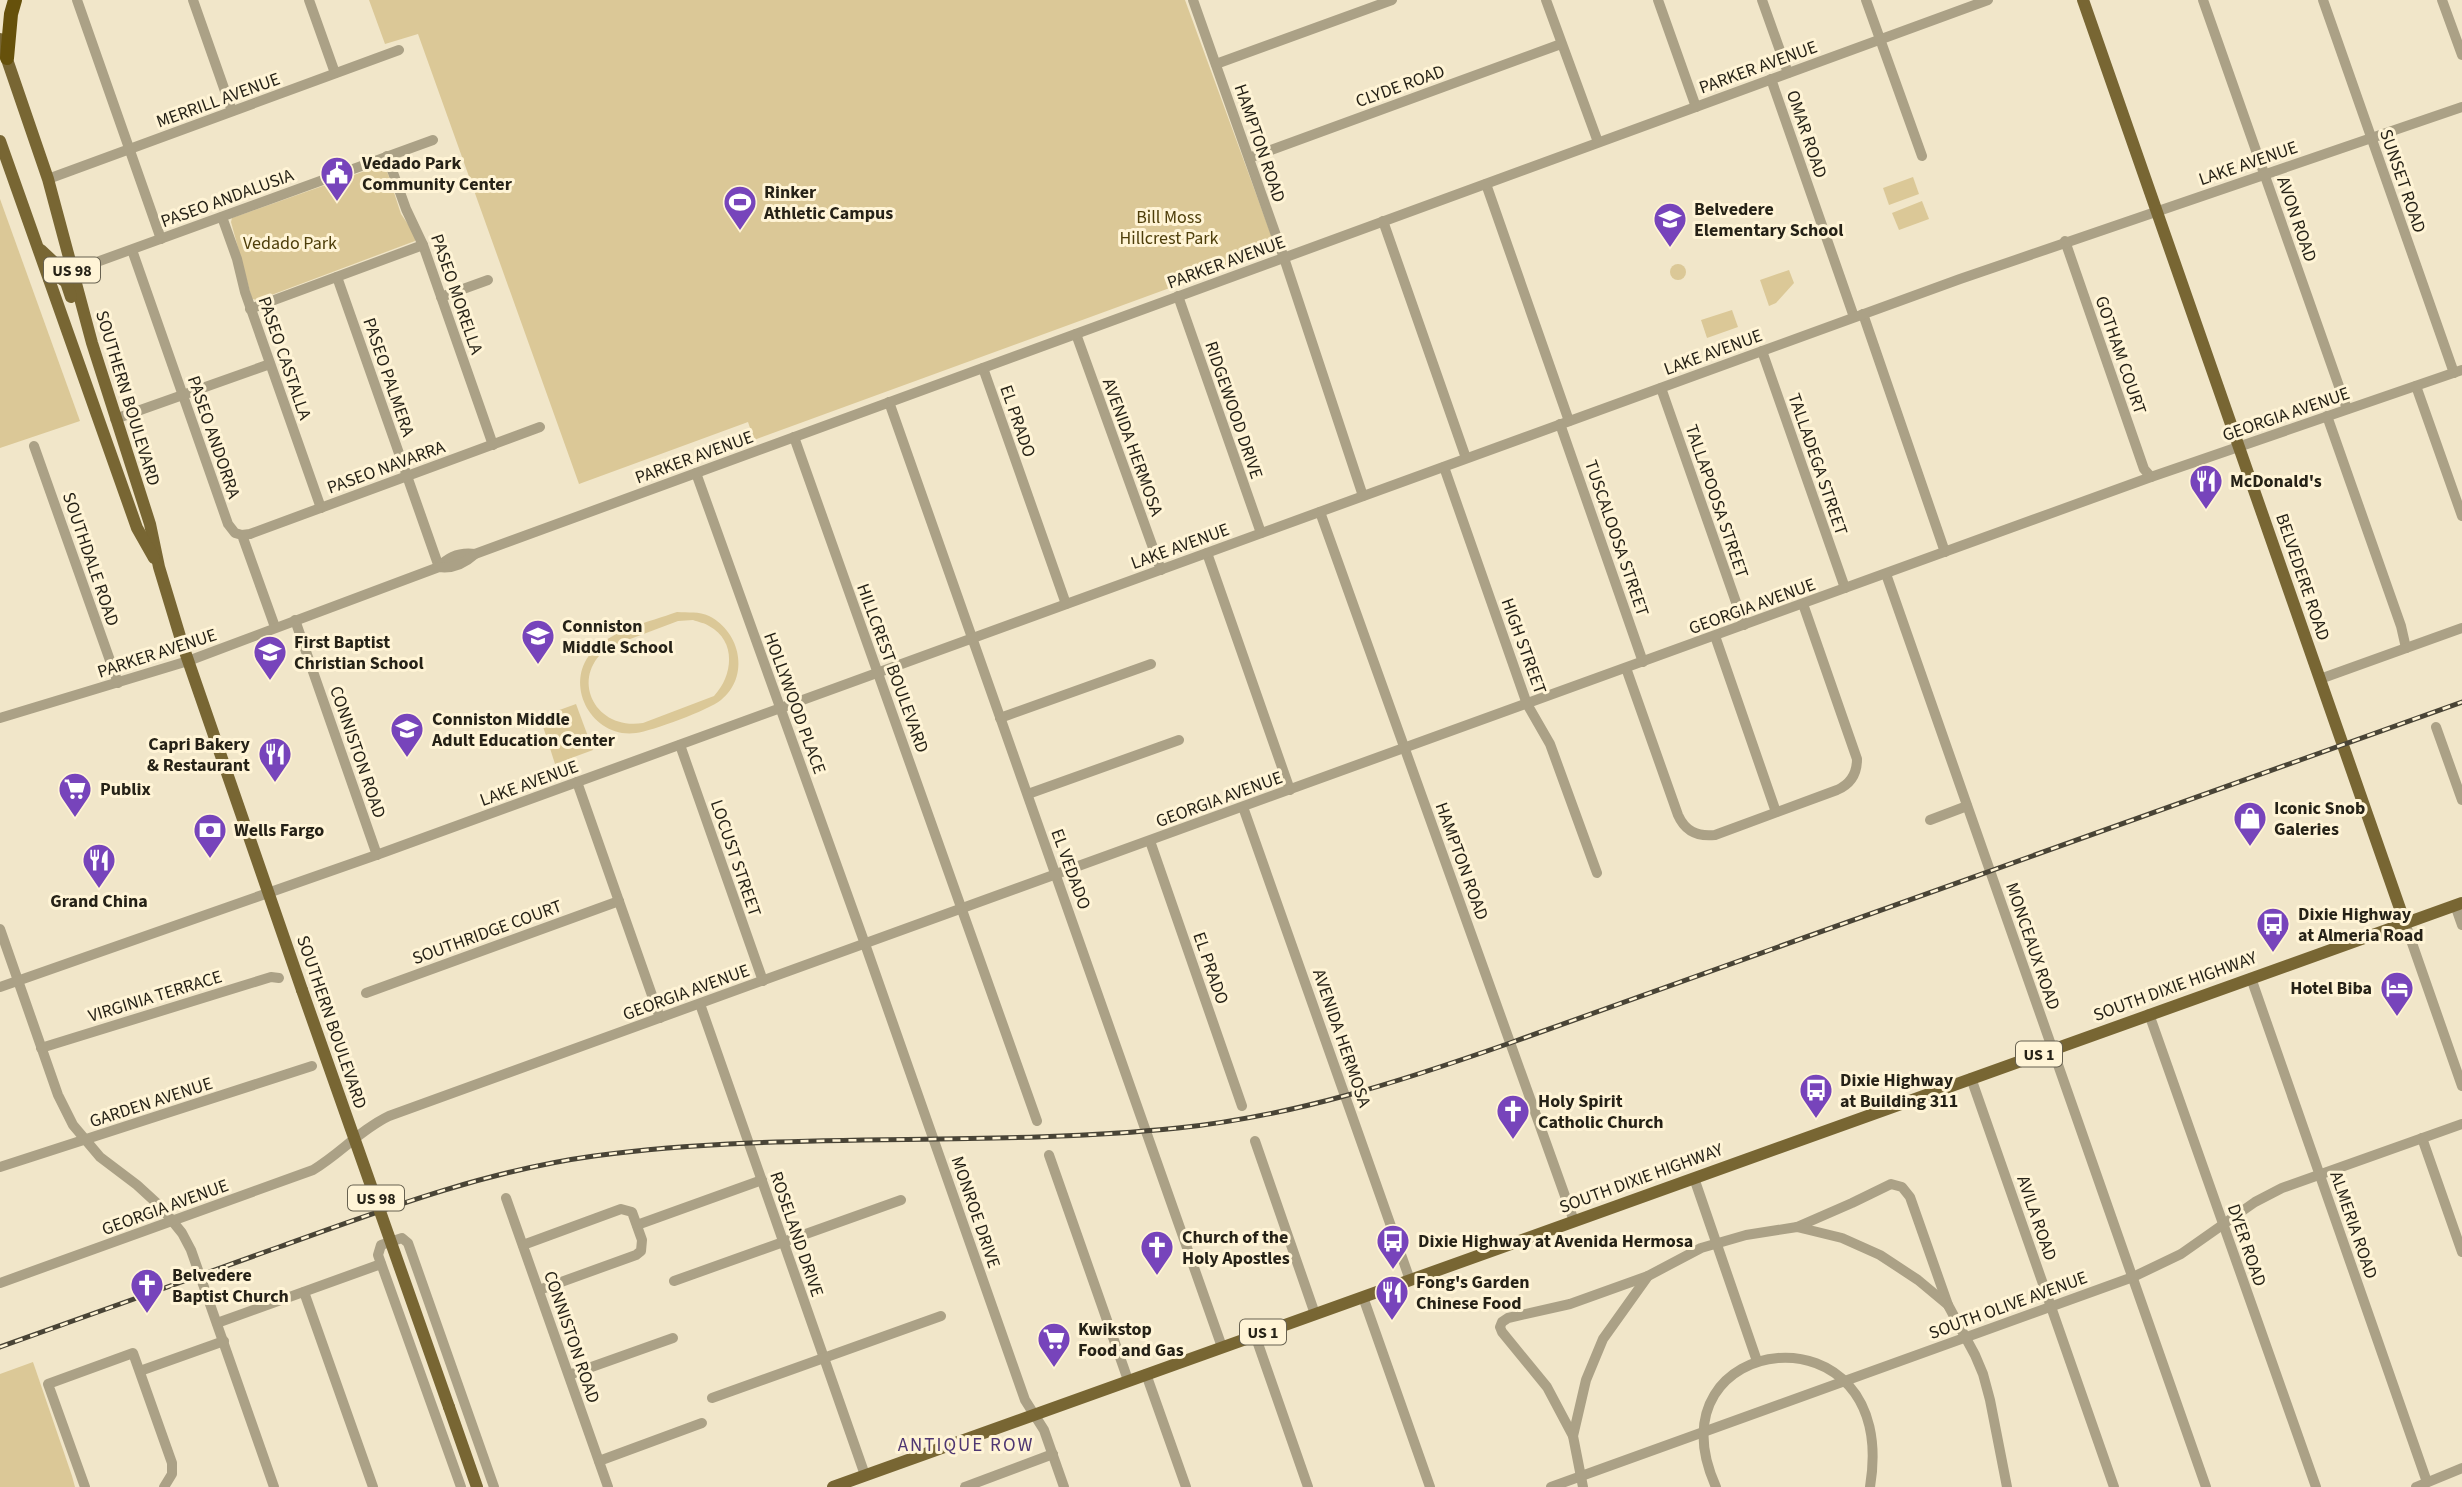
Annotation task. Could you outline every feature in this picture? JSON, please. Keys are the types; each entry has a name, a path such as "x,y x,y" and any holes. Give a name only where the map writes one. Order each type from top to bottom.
{"highway":[{"path":"7,58 15,0"}],"main road":[{"name":"BELVEDERE ROAD","path":"2083,0 2405,923"},
{"name":"SOUTHERN BOULEVARD","path":"0,39 48,179 84,315 150,524 159,567 188,661 477,1487"},
{"name":"SOUTHERN BOULEVARD","path":"0,141 137,528 159,567"},
{"path":"35,242 48,259 60,268 72,271"},
{"path":"49,279 59,277 66,282 74,306 84,315"},
{"path":"85,381 115,419"},
{"name":"SOUTH DIXIE HIGHWAY","path":"838,1486 2459,904"}],"street":[{"path":"77,0 161,239"},
{"path":"193,0 232,111"},
{"path":"309,0 335,73"},
{"name":"HAMPTON ROAD","path":"1193,0 1284,258 1363,496"},
{"path":"1216,64 1392,0"},
{"path":"1546,0 1598,142"},
{"path":"1658,0 1696,107"},
{"name":"OMAR ROAD","path":"1762,0 1788,73"},
{"path":"1866,0 1922,156"},
{"name":"PARKER AVENUE","path":"1,715 188,661 439,567 449,569 467,562 475,554 1696,107 1971,3 1988,0"},
{"name":"AVON ROAD","path":"2203,0 2347,409"},
{"name":"SUNSET ROAD","path":"2323,0 2458,372"},
{"path":"2442,0 2462,55"},
{"name":"CLYDE ROAD","path":"1249,158 1561,44"},
{"name":"MERRILL AVENUE","path":"48,179 399,50"},
{"name":"OMAR ROAD","path":"1771,79 1932,518 1939,524 1945,541 1945,552"},
{"name":"LAKE AVENUE","path":"0,987 377,855 2065,241 2462,107"},
{"name":"PASEO ANDALUSIA","path":"72,271 433,140"},
{"name":"PASEO MORELLA","path":"387,156 406,209 423,245 493,445"},
{"name":"TUSCALOOSA STREET","path":"1486,184 1643,662"},
{"name":"PASEO CASTALLA","path":"222,216 250,309 321,508"},
{"path":"1383,221 1466,458"},
{"name":"GOTHAM COURT","path":"2065,241 2144,469 2151,477"},
{"path":"250,309 423,245"},
{"name":"PASEO ANDORRA","path":"132,250 229,524 236,533 242,535 275,627"},
{"name":"PASEO PALMERA","path":"337,277 439,567"},
{"path":"441,297 488,280"},
{"name":"RIDGEWOOD DRIVE","path":"1178,296 1261,533"},
{"name":"AVENIDA HERMOSA","path":"1076,334 1161,570"},
{"name":"TALLADEGA STREET","path":"1762,351 1845,589"},
{"path":"115,419 270,364"},
{"name":"EL PRADO","path":"983,368 1066,604"},
{"name":"GEORGIA AVENUE","path":"0,1283 313,1170 333,1158 372,1124 390,1116 2151,477 2458,372"},
{"path":"2416,386 2462,516"},
{"name":"TALLAPOOSA STREET","path":"1661,388 1744,625"},
{"name":"EL VEDADO","path":"889,402 1222,1347"},
{"path":"2327,416 2409,647"},
{"name":"PASEO NAVARRA","path":"242,535 540,427"},
{"name":"HILLCREST BOULEVARD","path":"794,437 1037,1121"},
{"name":"SOUTHDALE ROAD","path":"34,446 118,683"},
{"name":"HIGH STREET","path":"1444,467 1527,704 1550,744 1597,873"},
{"name":"HOLLYWOOD PLACE","path":"696,473 865,944"},
{"name":"HAMPTON ROAD","path":"1320,512 1574,1221"},
{"path":"1207,553 1290,790"},
{"name":"MONCEAUX ROAD","path":"1886,574 2206,1487"},
{"path":"1626,668 1678,816 1687,829 1698,835 1714,835 1842,788 1854,775 1856,753 1803,604"},
{"name":"CONNISTON ROAD","path":"295,620 377,855"},
{"path":"2319,679 2462,628"},
{"path":"1714,636 1776,812"},
{"path":"1000,718 1152,664"},
{"path":"2436,727 2462,800"},
{"path":"1028,794 1179,740"},
{"name":"LOCUST STREET","path":"680,745 763,981"},
{"path":"577,782 660,1018"},
{"path":"1930,820 1967,806"},
{"name":"AVENIDA HERMOSA","path":"1243,807 1410,1280"},
{"name":"EL PRADO","path":"1150,841 1242,1106"},
{"name":"SOUTHRIDGE COURT","path":"366,993 619,901"},
{"path":"2459,904 2462,925"},
{"name":"BELVEDERE ROAD","path":"2405,923 2462,1086"},
{"path":"0,929 63,1107 85,1141 100,1157 152,1198 173,1220 191,1250 274,1487"},
{"name":"MONROE DRIVE","path":"865,944 1025,1400 1044,1430 1065,1487"},
{"name":"VIRGINIA TERRACE","path":"41,1048 271,977 279,978"},
{"name":"ALMERIA ROAD","path":"2250,978 2320,1174 2422,1485"},
{"name":"ROSELAND DRIVE","path":"700,1004 865,1475"},
{"name":"DYER ROAD","path":"2150,1014 2316,1487"},
{"name":"GARDEN AVENUE","path":"0,1167 312,1066"},
{"name":"AVILA ROAD","path":"1971,1078 2114,1487"},
{"name":"SOUTH OLIVE AVENUE","path":"1551,1487 2133,1277 2167,1262 2269,1194 2462,1124"},
{"path":"2422,1138 2462,1252"},
{"path":"1255,1141 1315,1314"},
{"path":"1049,1155 1128,1380"},
{"path":"1694,1178 1757,1361"},
{"path":"637,1225 761,1180"},
{"path":"1583,1487 1573,1436 1547,1387 1502,1332 1502,1322 1508,1318 1570,1304 1648,1276 1716,1243 1797,1227 1891,1184 1902,1187 1910,1197 1920,1233 1948,1305 1975,1355 1990,1400 2007,1487"},
{"name":"CONNISTON ROAD","path":"506,1198 608,1487"},
{"path":"674,1281 901,1200"},
{"path":"523,1245 621,1209 632,1212 637,1225 643,1245 636,1255 538,1290"},
{"path":"1797,1227 1842,1238 1880,1255 1909,1273 1948,1305"},
{"path":"461,1487 377,1251 381,1245 402,1238 406,1239 494,1487"},
{"path":"218,1323 381,1264"},
{"path":"1573,1436 1593,1359 1615,1320 1640,1291 1648,1276"},
{"path":"304,1292 373,1487"},
{"path":"1363,1297 1430,1487"},
{"path":"712,1398 941,1316"},
{"path":"1255,1335 1308,1487"},
{"path":"569,1376 673,1338"},
{"path":"140,1371 224,1341"},
{"path":"85,1487 48,1384 133,1353 172,1463 172,1474 164,1487"},
{"path":"1716,1487 1705,1461 1702,1432 1706,1413 1717,1391 1735,1373 1757,1361 1775,1357 1801,1358 1824,1366 1846,1380 1863,1409 1869,1428 1873,1464 1870,1487"},
{"path":"1146,1374 1186,1487"},
{"path":"598,1461 702,1423"},
{"path":"965,1487 988,1483 1053,1454"},
{"path":"2422,1485 2462,1468"}],"green space":[{"name":"Rinker Athletic Campus","path":"369,0 1185,0 1274,243 1268,252 754,440 748,422 579,484 418,34 385,44"},
{"name":"Vedado Park","path":"385,165 401,214 416,236 415,241 258,300 252,299 232,218"},
{"path":"1913,177 1919,194 1889,205 1883,188"},
{"path":"0,199 80,421 0,448"},
{"path":"1922,201 1929,219 1899,230 1892,213"},
{"path":"1678,264 1684,266 1684,278 1678,280 1672,278 1670,272 1672,266"},
{"path":"1789,270 1794,283 1776,303 1769,306 1760,280"},
{"path":"1732,310 1738,327 1707,338 1701,320"},
{"path":"677,612 705,614 720,623 728,633 738,655 736,679 730,690 721,700 680,720 636,733 621,733 607,728 595,719 587,708 580,680 583,666 591,653 609,638","holes":["693,620 718,632 728,649 728,669 714,696 643,723 626,723 611,719 600,710 592,699 590,672 597,659 609,647 678,621"]},
{"path":"576,704 593,750 555,764 540,717"},
{"path":"33,1362 75,1487 0,1487 0,1374"}],"railway":[{"path":"0,1347 434,1193 553,1163 667,1148 739,1143 1105,1134 1178,1128 1306,1106 1429,1071 1510,1043 2462,702"}],"place":[{"name":"Vedado Park Community Center","path":"337,203"},
{"name":"Rinker Athletic Campus","path":"740,232"},
{"name":"Belvedere Elementary School","path":"1670,249"},
{"name":"McDonald's","path":"2206,511"},
{"name":"Conniston Middle School","path":"538,666"},
{"name":"First Baptist Christian School","path":"270,682"},
{"name":"Conniston Middle Adult Education Center","path":"407,759"},
{"name":"Capri Bakery & Restaurant","path":"275,784"},
{"name":"Publix","path":"75,819"},
{"name":"Iconic Snob Galeries","path":"2250,848"},
{"name":"Wells Fargo","path":"210,860"},
{"name":"Grand China","path":"99,890"},
{"name":"Dixie Highway at Almeria Road","path":"2273,954"},
{"name":"Hotel Biba","path":"2397,1018"},
{"name":"Dixie Highway at Building 311","path":"1816,1120"},
{"name":"Holy Spirit Catholic Church","path":"1513,1141"},
{"name":"Dixie Highway at Avenida Hermosa","path":"1393,1271"},
{"name":"Church of the Holy Apostles","path":"1157,1277"},
{"name":"Belvedere Baptist Church","path":"147,1315"},
{"name":"Fong's Garden Chinese Food","path":"1392,1322"},
{"name":"Kwikstop Food and Gas","path":"1054,1369"}],"district":[{"name":"ANTIQUE ROW","path":"966,1444"}],"park label":[{"name":"Bill Moss Hillcrest Park","path":"1169,227"}]}
